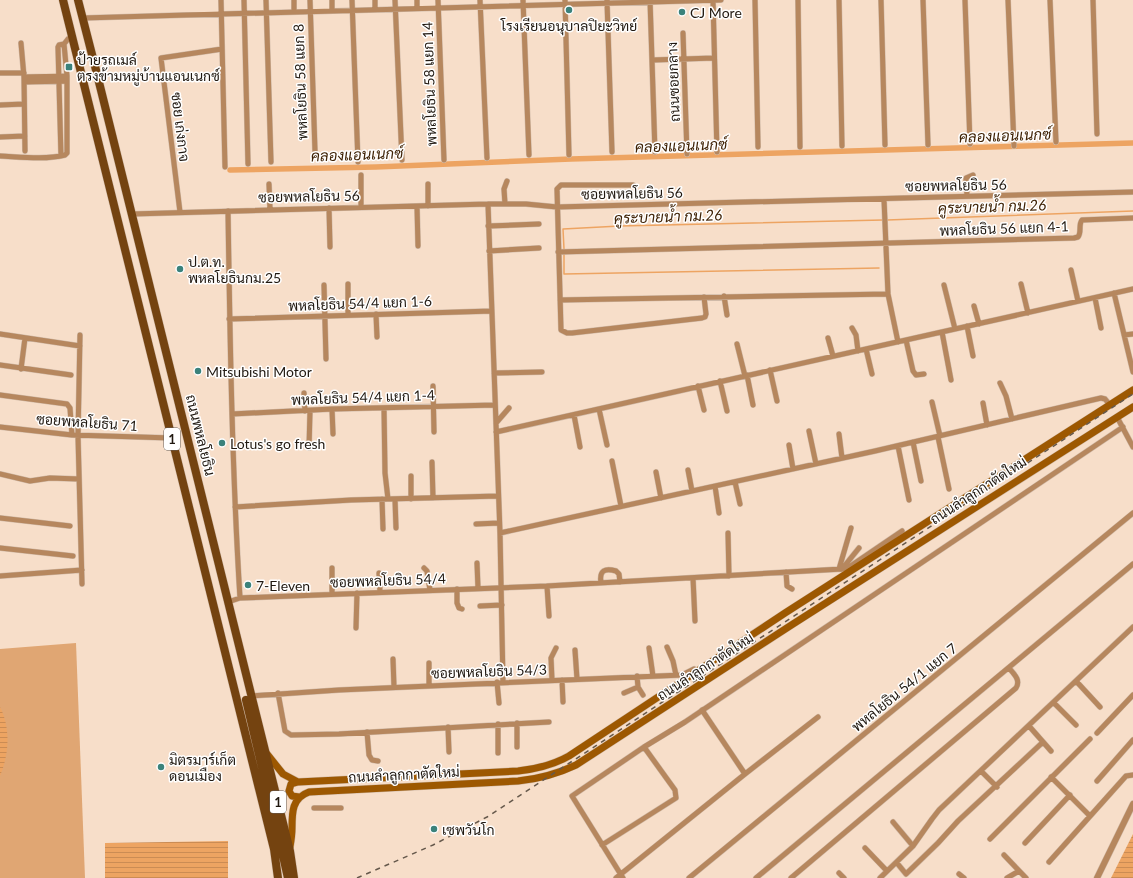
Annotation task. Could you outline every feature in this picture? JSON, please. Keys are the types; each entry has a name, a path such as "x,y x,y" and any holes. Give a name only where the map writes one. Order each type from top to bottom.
{"main road":[{"name":"ถนนพหลโยธิน","path":"63,0 274,849 278,878"},
{"name":"ถนนพหลโยธิน","path":"78,0 191,446 290,851 294,878"},
{"path":"113,203 122,204 126,202 128,197"},
{"name":"ถนนลำลูกกาตัดใหม่","path":"298,782 345,781 518,771 551,765 570,756 785,613 1133,390"},
{"name":"ถนนลำลูกกาตัดใหม่","path":"299,797 309,792 518,781 541,778 560,772 583,761 793,624 1133,407"},
{"path":"213,604 228,602"},
{"path":"785,613 793,624"},
{"path":"245,671 246,698 252,728 288,878"},
{"path":"265,752 283,774 298,782"},
{"path":"298,782 291,784 289,791 292,796 299,797"},
{"path":"290,851 292,808 299,797"}],"street":[{"path":"221,0 225,167"},
{"path":"244,0 248,164"},
{"path":"266,0 271,162"},
{"path":"294,0 294,12"},
{"name":"พหลโยธิน 58 แยก 8","path":"310,0 315,151"},
{"path":"332,0 332,11"},
{"path":"352,0 358,162"},
{"path":"375,0 375,10"},
{"path":"395,0 402,160"},
{"path":"417,0 417,8"},
{"name":"พหลโยธิน 58 แยก 14","path":"438,0 444,160"},
{"path":"459,0 459,7"},
{"path":"480,0 487,158"},
{"path":"502,0 502,6"},
{"path":"713,0 717,152"},
{"path":"83,18 480,7 545,2 721,0"},
{"path":"755,0 758,147"},
{"path":"798,0 800,147"},
{"path":"840,0 842,146"},
{"path":"881,0 884,145"},
{"path":"923,0 928,145"},
{"path":"965,0 970,144"},
{"path":"1008,0 1014,146"},
{"path":"1050,0 1056,142"},
{"path":"1093,0 1097,134"},
{"path":"650,1 655,152"},
{"path":"566,2 569,155"},
{"path":"607,2 612,152"},
{"path":"523,3 529,155"},
{"name":"ถนนซอยกลาง","path":"683,33 687,154"},
{"path":"61,156 58,46 64,44 72,37"},
{"path":"21,44 24,77 25,151"},
{"path":"0,156 65,155 68,149 64,44"},
{"name":"ซอย เก่งกาจ","path":"180,212 161,58 222,49"},
{"path":"653,60 714,58"},
{"path":"0,73 24,77 66,78"},
{"path":"0,105 24,104"},
{"path":"0,137 25,136"},
{"path":"361,175 361,207"},
{"path":"967,196 966,178 973,175"},
{"path":"505,204 504,189 507,180"},
{"path":"269,184 270,210"},
{"path":"428,184 428,206"},
{"path":"634,185 559,186 557,190 557,207 562,251 560,300 561,330 567,333 572,333 702,318 705,317 706,314 704,297"},
{"name":"ซอยพหลโยธิน 56","path":"132,214 488,204 526,204 557,207 1133,192"},
{"path":"884,199 888,294 898,342"},
{"path":"488,204 502,605 498,704"},
{"path":"417,206 418,246"},
{"path":"329,208 330,247"},
{"path":"228,211 229,319 235,507 240,598"},
{"name":"พหลโยธิน 56 แยก 4-1","path":"886,243 1074,238 1080,235 1080,223 1082,220 1133,218"},
{"path":"488,226 539,224"},
{"path":"562,251 886,243"},
{"path":"489,251 539,248"},
{"path":"1071,270 1078,301"},
{"path":"348,284 348,315"},
{"path":"1021,284 1028,312"},
{"path":"324,285 326,359"},
{"path":"944,285 955,329"},
{"path":"496,432 1133,289"},
{"path":"1114,293 1133,372"},
{"path":"560,300 888,294"},
{"path":"724,296 727,315"},
{"path":"1095,298 1101,328"},
{"path":"974,306 978,324"},
{"name":"พหลโยธิน 54/4 แยก 1-6","path":"229,319 492,311"},
{"path":"376,314 377,337"},
{"path":"967,326 973,356"},
{"path":"852,328 856,335 858,351"},
{"path":"942,332 952,380"},
{"path":"0,334 80,346"},
{"path":"1124,335 1133,334"},
{"path":"75,435 80,335"},
{"path":"21,369 25,338"},
{"path":"828,338 833,356"},
{"path":"906,340 913,372 916,375 924,374"},
{"path":"737,344 753,405"},
{"path":"866,349 872,374"},
{"path":"0,366 72,375"},
{"path":"770,370 777,402"},
{"path":"494,374 542,372"},
{"path":"720,381 727,411"},
{"path":"1000,383 1006,396 1012,419"},
{"path":"433,386 434,432"},
{"path":"698,386 704,410"},
{"path":"304,393 308,411 309,448"},
{"path":"0,396 67,404 70,408 75,435 79,479 82,584"},
{"path":"500,533 898,446 1100,398 1105,399 1110,405"},
{"path":"932,402 949,489"},
{"path":"983,403 987,425"},
{"name":"พหลโยธิน 54/4 แยก 1-4","path":"232,414 332,409 495,405"},
{"path":"384,408 385,473 388,499"},
{"path":"496,423 509,408"},
{"path":"332,409 333,434"},
{"path":"599,409 607,444"},
{"path":"574,415 580,447"},
{"path":"1117,417 1133,447"},
{"name":"ซอยพหลโยธิน 71","path":"0,427 75,435 172,438"},
{"path":"818,717 745,774 620,877 572,796 644,746 702,710 1122,427"},
{"path":"809,431 816,464"},
{"path":"838,434 842,458"},
{"path":"913,442 921,481"},
{"path":"789,445 793,469"},
{"path":"898,446 909,500"},
{"path":"612,461 621,506"},
{"path":"432,462 433,498"},
{"path":"688,470 692,491"},
{"path":"656,472 661,498"},
{"path":"0,474 30,481 50,478 79,479"},
{"path":"411,476 411,499"},
{"path":"735,482 740,504"},
{"path":"715,486 719,513"},
{"path":"235,507 388,499 498,496"},
{"path":"395,499 396,528"},
{"path":"382,500 383,529"},
{"name":"พหลโยธิน 54/1 แยก 7","path":"689,878 1133,512"},
{"path":"0,518 70,526"},
{"path":"476,524 499,523"},
{"path":"840,569 851,528"},
{"path":"840,569 849,568 902,531"},
{"path":"728,533 729,576"},
{"path":"0,548 73,556"},
{"path":"840,569 860,548"},
{"path":"477,563 478,588"},
{"path":"756,878 1133,564"},
{"path":"332,568 332,594"},
{"path":"424,568 427,571 430,590"},
{"name":"ซอยพหลโยธิน 54/4","path":"228,602 240,598 547,586 840,569"},
{"path":"0,576 82,570"},
{"path":"600,583 600,574 602,571 606,570 616,571 619,574 620,582"},
{"path":"786,572 787,586 792,589"},
{"path":"379,573 380,592"},
{"path":"693,578 695,621"},
{"path":"547,586 549,616"},
{"path":"457,589 457,603 459,608 462,610"},
{"path":"356,628 357,593"},
{"path":"480,606 502,605"},
{"path":"880,878 913,846 932,819 1133,626"},
{"path":"667,647 673,661 676,675"},
{"path":"552,680 551,658 556,648"},
{"path":"649,648 653,676"},
{"path":"575,650 577,679"},
{"name":"ซอยพหลโยธิน 54/3","path":"251,696 278,693 394,687 682,675 691,672 723,652"},
{"path":"393,659 394,687"},
{"path":"428,686 429,663"},
{"path":"791,878 1016,688 1018,685 1018,680 1009,668"},
{"path":"637,676 638,687 643,695"},
{"path":"562,680 563,702"},
{"path":"1076,681 1100,707"},
{"path":"624,693 638,687"},
{"path":"278,693 285,731 294,736 549,722"},
{"path":"1097,733 1133,695"},
{"path":"1054,703 1076,725"},
{"path":"702,710 745,774"},
{"path":"517,723 518,747"},
{"path":"498,724 498,753"},
{"path":"1029,726 1050,751"},
{"path":"448,727 449,752"},
{"path":"367,732 369,755 372,760 378,761"},
{"path":"990,839 1090,738"},
{"path":"1096,781 1133,740"},
{"path":"897,863 908,876 958,821 997,787 1043,742"},
{"path":"602,845 676,798 675,790 644,746"},
{"path":"981,771 997,787"},
{"path":"1049,862 1126,776 1133,775"},
{"path":"1051,777 1090,816"},
{"path":"1025,843 1070,795"},
{"path":"1097,878 1133,804"},
{"path":"314,808 341,808"},
{"path":"893,822 913,846"},
{"path":"865,848 887,871"},
{"path":"1004,855 1026,878"},
{"path":"1007,878 1019,871"},
{"path":"840,873 844,878"},
{"path":"959,874 964,878"}],"shaded area":[{"path":"76,643 85,878 0,878 0,649"},
{"path":"0,707 4,715 8,742 0,776"},
{"path":"1133,834 1133,878 1111,878"},
{"path":"228,841 228,878 105,878 105,843"}],"waterway":[{"name":"คลองแอนเนกซ์","path":"230,170 376,167 571,159 1133,143"},
{"name":"คูระบายน้ำ กม.26","path":"887,220 1133,211"},
{"name":"คูระบายน้ำ กม.26","path":"564,249 563,229 620,226 883,220"},
{"name":"คูระบายน้ำ กม.26","path":"564,253 564,274 879,268"}],"railway":[{"path":"357,878 433,845 487,817 1133,394"}],"place":[{"name":"โรงเรียนอนุบาลปิยะวิทย์","path":"569,10"},
{"name":"CJ More","path":"682,12"},
{"name":"ป้ายรถเมล์ ตรงข้ามหมู่บ้านแอนเนกซ์","path":"69,67"},
{"name":"ป.ต.ท. พหลโยธินกม.25","path":"180,269"},
{"name":"Mitsubishi Motor","path":"198,371"},
{"name":"Lotus's go fresh","path":"222,443"},
{"name":"7-Eleven","path":"248,585"},
{"name":"มิตรมาร์เก็ต ดอนเมือง","path":"161,767"},
{"name":"เซพวันโก","path":"434,829"}]}
